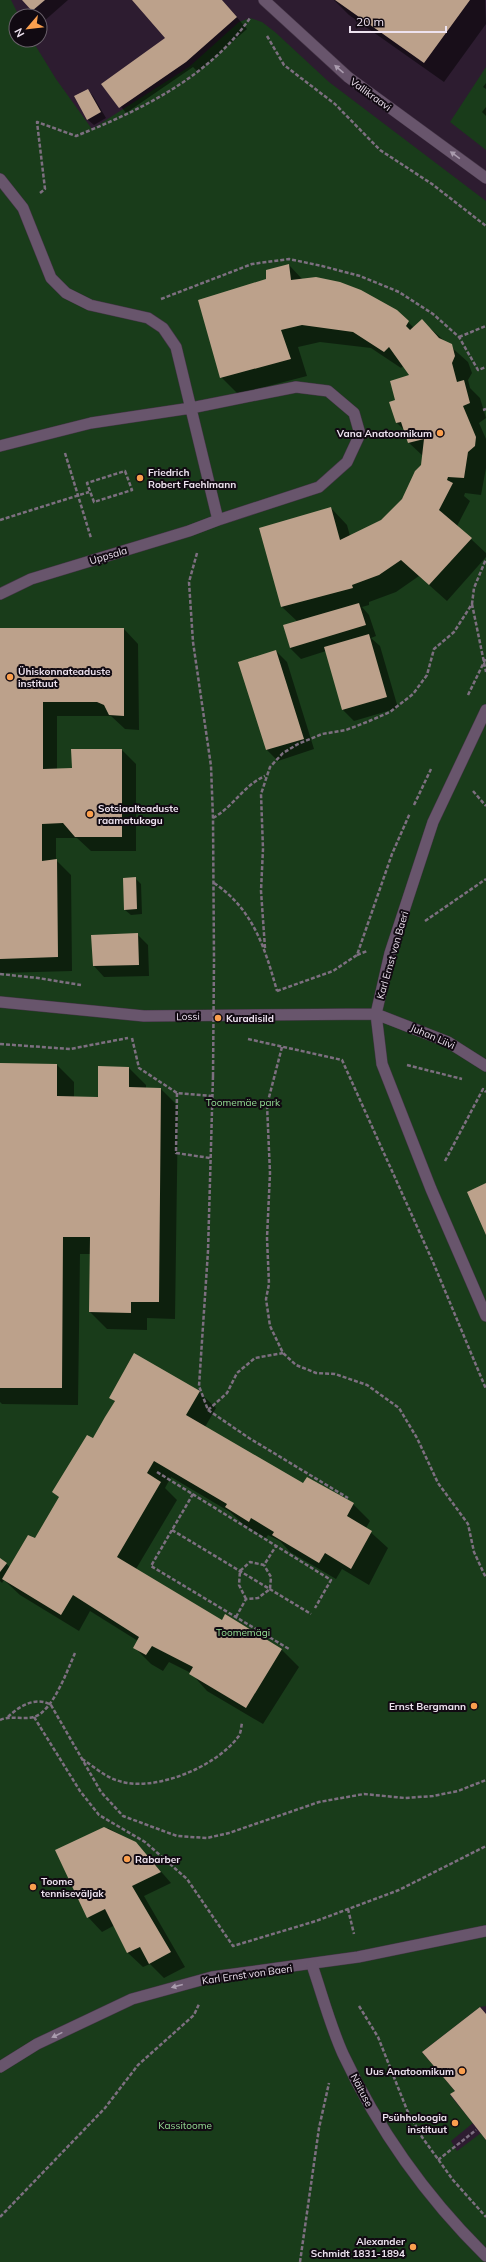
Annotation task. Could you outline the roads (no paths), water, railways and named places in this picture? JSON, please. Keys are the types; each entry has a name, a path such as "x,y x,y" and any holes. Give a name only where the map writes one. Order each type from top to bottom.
{"street":[{"name":"Vallikraavi","path":"265,1 348,77 486,178"},
{"path":"0,179 23,208 51,278 66,293 90,305 148,318 163,328 176,347 218,520"},
{"name":"Uppsala","path":"0,446 59,430 191,408 296,387 328,391 354,413 360,434 347,462 318,487 189,531 31,579 0,594"},
{"name":"Karl Ernst von Baeri","path":"486,710 433,822 390,953 376,1014 382,1064 431,1189 486,1316"},
{"name":"Lossi","path":"0,1002 144,1016 376,1014"},
{"name":"Juhan Liivi","path":"376,1014 443,1039 486,1066"},
{"name":"Karl Ernst von Baeri","path":"0,2067 37,2044 132,1999 212,1977 312,1964 486,1931"},
{"name":"Näituse","path":"312,1964 342,2052 372,2110 435,2202 486,2256"}],"place":[{"name":"Vana Anatoomikum","path":"440,433"},
{"name":"Friedrich Robert Faehlmann","path":"140,478"},
{"name":"Ühiskonnateaduste instituut","path":"10,677"},
{"name":"Sotsiaalteaduste raamatukogu","path":"90,814"},
{"name":"Kuradisild","path":"218,1018"},
{"name":"Ernst Bergmann","path":"474,1706"},
{"name":"Rabarber","path":"127,1859"},
{"name":"Toome tenniseväljak","path":"33,1887"},
{"name":"Uus Anatoomikum","path":"462,2071"},
{"name":"Psühholoogia instituut","path":"455,2123"},
{"name":"Alexander Schmidt 1831-1894","path":"413,2247"}],"park label":[{"name":"Toomemäe park","path":"243,1102"},
{"name":"Toomemägi","path":"243,1632"},
{"name":"Kassitoome","path":"185,2125"}]}
